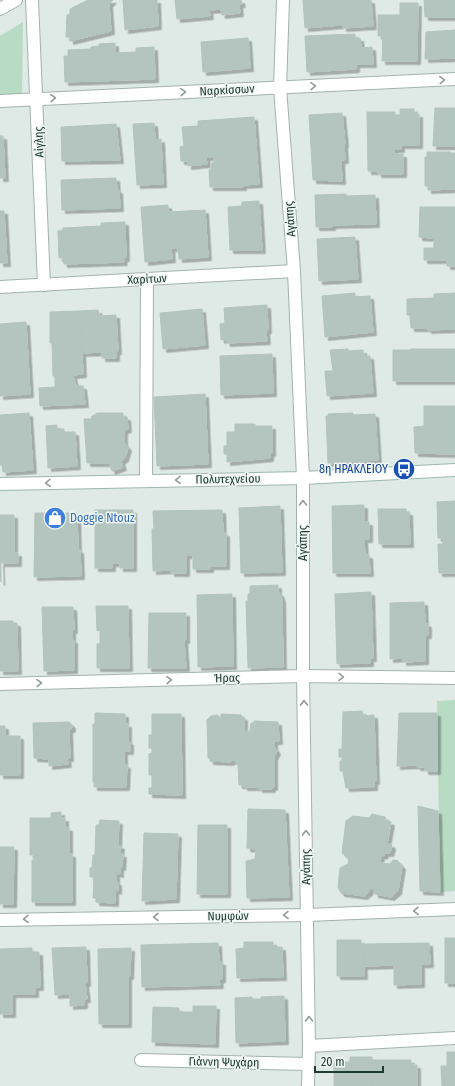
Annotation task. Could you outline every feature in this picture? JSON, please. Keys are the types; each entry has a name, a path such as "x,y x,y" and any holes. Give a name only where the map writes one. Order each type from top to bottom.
{"street":[{"path":"0,9 16,0"},
{"name":"Αίγλης","path":"32,0 44,285"},
{"name":"Αγάπης","path":"283,0 280,88 294,271 303,478 303,676 309,1046 307,1064 308,1086"},
{"name":"Ναρκίσσων","path":"0,101 37,98 455,79"},
{"name":"Χαρίτων","path":"0,287 294,271"},
{"path":"146,481 147,279"},
{"name":"Πολυτεχνείου","path":"0,484 303,478 455,470"},
{"name":"Ήρας","path":"0,684 303,676 455,678"},
{"name":"Νυμφών","path":"0,920 307,915 455,909"},
{"path":"309,1046 455,1038"},
{"name":"Γιάννη Ψυχάρη","path":"141,1060 307,1064"}],"green space":[{"path":"23,22 22,96 0,96 0,36"},
{"path":"455,700 455,891 440,892 437,701"}],"building":[{"path":"88,0 113,0 109,4 111,31 70,41 70,37 66,37 67,15 70,14 70,9"},
{"path":"123,0 157,0 158,26 125,30"},
{"path":"175,0 241,0 242,4 239,4 240,13 222,15 221,9 209,10 210,16 177,19"},
{"path":"303,0 339,0 341,25 305,28"},
{"path":"339,0 371,0 373,26 343,28 342,18 340,18"},
{"path":"424,0 455,0 455,17 425,17"},
{"path":"400,3 418,3 417,61 382,61 383,36 378,36 378,15 400,15"},
{"path":"455,30 455,58 425,59 426,32"},
{"path":"355,34 355,38 360,38 361,48 372,47 373,64 356,64 356,69 307,72 305,36"},
{"path":"248,38 250,68 203,72 201,42"},
{"path":"115,43 115,53 136,52 136,48 154,47 155,79 65,82 64,56 68,56 68,50 91,49 91,47 99,46 99,44"},
{"path":"435,108 455,108 455,146 433,146"},
{"path":"400,109 414,109 414,114 419,114 419,145 401,145 401,149 394,149 394,154 403,154 403,174 378,174 378,171 368,171 367,112 395,112 395,115 400,115"},
{"path":"342,113 345,160 341,160 342,181 313,180 309,115"},
{"path":"254,117 259,184 243,185 243,187 210,187 209,170 211,170 211,163 214,163 214,157 206,157 207,164 188,166 188,161 181,161 180,147 184,146 182,127 198,126 198,121"},
{"path":"154,123 155,140 161,139 163,184 137,185 133,124"},
{"path":"116,124 120,160 62,161 61,127"},
{"path":"0,136 3,136 5,178 0,178"},
{"path":"427,152 455,153 455,189 428,190 428,186 425,186 425,157 427,157"},
{"path":"116,178 117,190 119,190 120,208 62,210 61,180"},
{"path":"346,194 346,196 375,195 376,224 316,227 315,195"},
{"path":"259,201 262,250 230,250 228,207 242,206 242,202"},
{"path":"168,205 172,259 145,262 141,207"},
{"path":"420,207 455,207 455,266 447,266 447,260 424,260 424,248 434,248 434,238 419,237"},
{"path":"205,210 208,257 179,259 178,248 171,248 168,212"},
{"path":"0,211 4,211 7,263 0,263"},
{"path":"125,222 126,258 123,258 124,262 64,264 63,257 59,258 58,231 63,230 63,228 101,226 101,223"},
{"path":"355,237 358,279 319,281 317,239"},
{"path":"355,293 355,297 370,296 373,332 325,337 322,296"},
{"path":"455,293 455,329 428,330 428,328 411,328 410,315 407,315 407,299 434,298 434,294"},
{"path":"267,305 267,341 227,343 226,339 221,340 220,324 225,323 224,308"},
{"path":"202,309 205,345 163,349 160,313"},
{"path":"98,310 99,316 116,315 118,351 116,351 116,358 102,358 102,352 82,353 80,311"},
{"path":"80,311 83,374 73,375 74,381 55,382 55,376 53,376 52,343 50,343 50,312"},
{"path":"26,322 30,394 0,396 0,324"},
{"path":"348,349 348,351 363,350 364,356 370,356 373,393 327,396 325,371 333,371 330,350"},
{"path":"455,349 455,381 393,381 393,350"},
{"path":"272,354 273,393 221,395 220,356"},
{"path":"75,381 76,386 83,386 85,404 40,406 39,388 55,387 55,382"},
{"path":"205,394 208,464 157,466 154,397"},
{"path":"424,406 455,406 455,454 415,453 414,427 424,426"},
{"path":"29,413 33,470 3,472 2,465 0,465 0,415"},
{"path":"97,413 123,413 123,417 127,417 128,429 124,430 124,442 128,448 125,458 121,461 123,467 112,471 109,463 87,463 84,419 92,419 91,417"},
{"path":"353,413 353,415 375,414 378,460 328,463 326,416 329,416 328,414"},
{"path":"235,424 272,426 272,453 270,453 270,458 227,462 227,454 224,454 224,446 227,446 227,432 235,432"},
{"path":"57,425 57,429 64,429 64,432 75,432 77,466 48,468 46,426"},
{"path":"455,501 455,573 439,573 438,544 443,544 443,538 438,538 437,502"},
{"path":"364,505 364,522 369,522 369,539 364,539 365,555 369,555 370,573 333,573 332,506"},
{"path":"280,506 282,572 241,573 239,508"},
{"path":"378,509 406,509 406,512 409,512 410,544 379,544"},
{"path":"95,510 133,510 133,568 120,568 120,563 112,563 112,568 95,568"},
{"path":"222,510 223,533 226,533 226,566 210,566 210,569 193,569 193,555 186,555 186,573 171,573 171,570 153,571 153,511"},
{"path":"35,513 77,513 78,550 80,550 81,576 34,577"},
{"path":"0,515 14,515 14,553 18,553 18,563 1,563"},
{"path":"278,585 278,593 280,593 282,599 283,667 248,668 246,601 248,601 248,594 250,594 250,586"},
{"path":"371,592 373,658 370,658 370,663 337,664 335,594"},
{"path":"232,594 233,666 198,667 197,595"},
{"path":"424,602 425,623 428,624 428,635 425,635 425,661 403,662 403,658 390,659 390,603"},
{"path":"96,606 128,606 129,668 97,668 97,644 100,644 100,630 97,631"},
{"path":"42,607 73,607 74,630 72,630 72,640 74,640 74,670 44,671"},
{"path":"149,613 186,613 186,640 184,640 186,668 148,668"},
{"path":"0,621 13,621 13,623 17,623 18,671 0,671"},
{"path":"362,711 363,716 374,715 376,781 374,781 374,787 346,788 343,771 340,771 340,761 342,761 342,757 339,757 339,749 342,749 343,712"},
{"path":"95,713 125,714 125,724 128,724 128,741 130,742 130,751 124,751 124,765 127,765 126,787 94,787 93,724 95,724"},
{"path":"399,713 437,713 437,771 425,771 425,767 417,767 417,765 397,766"},
{"path":"152,714 181,714 182,795 149,794 149,788 152,788 152,775 149,775 149,754 152,753 152,748 149,748 149,735 152,735"},
{"path":"221,714 241,715 244,717 244,732 250,731 251,723 254,723 254,721 278,722 279,741 274,741 274,746 277,751 274,757 274,787 272,786 272,789 259,789 259,787 244,787 244,785 239,785 238,765 233,760 230,762 210,761 210,758 208,758 207,720 211,716 217,715 221,718"},
{"path":"69,722 72,725 72,728 69,730 70,758 67,758 68,764 49,766 49,759 34,758 33,723"},
{"path":"0,726 5,726 5,736 20,736 20,775 0,775"},
{"path":"418,806 438,811 440,892 420,891"},
{"path":"248,809 285,810 289,897 247,898 246,861 255,859 256,849 247,848"},
{"path":"61,812 61,818 65,818 65,827 69,828 69,855 30,855 30,818 51,818 51,813"},
{"path":"372,814 385,817 386,821 391,822 387,844 391,844 392,847 390,853 385,853 384,856 381,855 380,863 390,864 393,860 398,861 402,866 398,891 391,897 375,894 374,889 370,888 369,892 364,896 341,893 338,887 340,868 348,864 349,859 342,853 346,821 353,816 369,818"},
{"path":"100,820 119,821 118,845 121,846 120,854 123,854 120,874 116,873 118,891 115,890 115,903 96,902 96,898 93,898 94,877 90,877 90,868 92,868 93,855 95,855 96,825 99,825"},
{"path":"198,825 227,825 227,894 197,894"},
{"path":"144,833 178,834 176,899 142,901"},
{"path":"0,847 14,847 13,904 0,904"},
{"path":"72,854 72,902 32,902 32,860 34,860 35,855"},
{"path":"445,938 455,938 455,983 445,983"},
{"path":"337,940 361,940 361,944 363,944 364,976 337,976"},
{"path":"244,942 273,942 273,947 282,947 283,977 237,978 236,949 244,948"},
{"path":"218,943 219,962 222,962 222,979 219,980 220,985 142,987 141,945"},
{"path":"429,943 430,964 364,966 363,944"},
{"path":"86,947 87,983 85,983 87,999 84,999 84,1005 70,1006 70,994 55,995 52,948"},
{"path":"32,948 32,952 39,952 40,987 35,987 35,994 12,994 12,1014 0,1014 0,949"},
{"path":"131,948 130,976 128,976 128,1024 99,1024 98,949"},
{"path":"394,965 421,965 421,984 394,985"},
{"path":"284,996 285,1041 236,1043 235,998 252,997 252,999 261,999 261,997"},
{"path":"193,1006 216,1006 215,1044 152,1042 153,1007 179,1008 179,1012 193,1012"},
{"path":"447,1052 455,1052 455,1086 442,1086 441,1066 447,1066"},
{"path":"350,1057 372,1057 372,1086 334,1086 334,1062 350,1062"},
{"path":"372,1060 411,1060 411,1065 417,1065 417,1086 372,1086"}],"place":[{"name":"8η ΗΡΑΚΛΕΙΟΥ","path":"404,469"},
{"name":"Doggie Ntouz","path":"55,518"}]}
